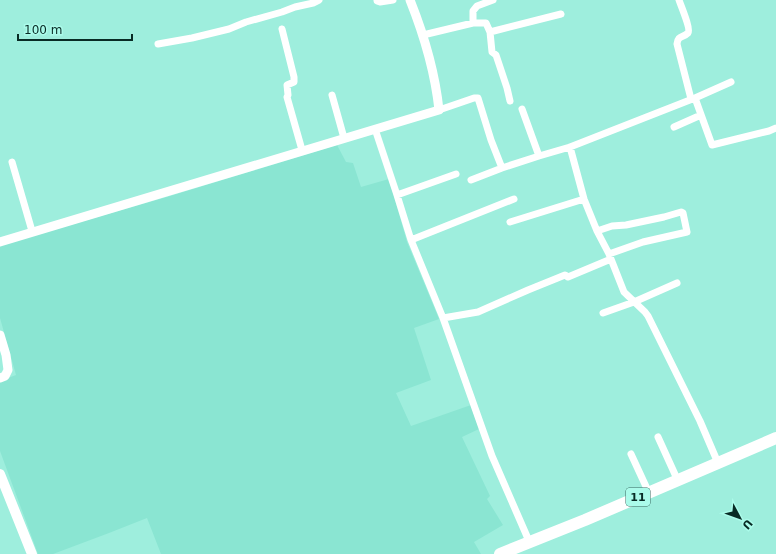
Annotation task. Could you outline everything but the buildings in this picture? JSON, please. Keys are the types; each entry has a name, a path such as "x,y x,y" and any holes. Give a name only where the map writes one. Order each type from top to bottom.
{"highway":[{"name":"11","path":"500,554 678,481 776,438"}],"main road":[{"path":"0,474 32,554"}],"street":[{"path":"158,44 192,38 229,28 319,0"},
{"path":"377,0 377,2 380,2 393,0"},
{"path":"410,0 423,35 434,78 440,110"},
{"path":"473,23 473,11 477,6 493,0"},
{"path":"679,0 689,31 678,40 677,44 693,99 701,115 712,145 769,132 776,128"},
{"path":"490,32 561,14"},
{"path":"423,35 473,23 486,23 490,32 492,52 496,55 510,101"},
{"path":"282,29 294,77 294,82 287,85 287,97 302,150"},
{"path":"471,180 502,168 570,147 693,99 731,82"},
{"path":"332,95 344,138"},
{"path":"0,242 32,231 477,98 502,168"},
{"path":"522,109 539,156"},
{"path":"674,127 701,115"},
{"path":"375,129 411,240 443,318 492,456 530,541"},
{"path":"570,147 584,199 597,231 610,256 624,292 648,316 700,421 718,463"},
{"path":"12,162 32,231"},
{"path":"397,195 456,174"},
{"path":"411,240 514,199"},
{"path":"510,222 584,199"},
{"path":"443,318 478,312 565,275 568,277 610,256 643,242 687,232 683,213 681,212 626,225 612,226 597,231"},
{"path":"603,313 634,302 677,283"},
{"path":"0,335 6,355 8,370 5,376 0,378"},
{"path":"658,437 678,481"},
{"path":"631,454 649,492"}],"shaded area":[{"path":"337,145 346,162 353,163 361,187 389,179 407,242 439,319 414,328 431,380 396,393 411,426 471,405 479,429 462,437 490,496 487,499 503,525 474,542 481,554 161,554 147,518 53,554 38,554 0,451 0,381 16,375 0,318 0,245 167,197"}]}
